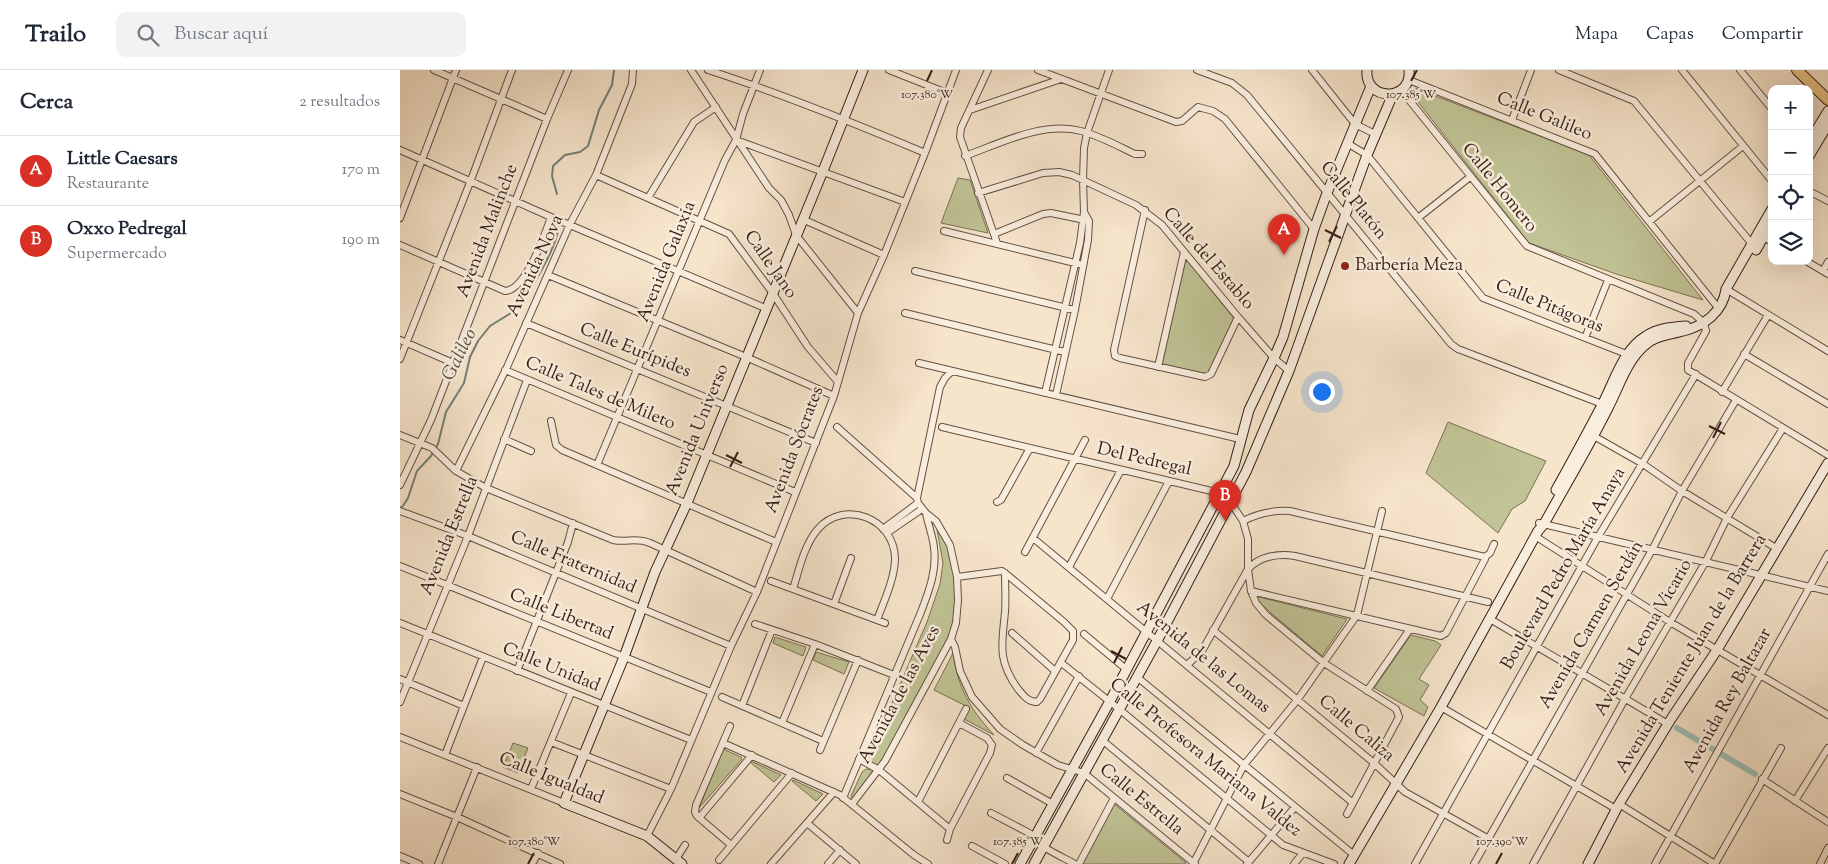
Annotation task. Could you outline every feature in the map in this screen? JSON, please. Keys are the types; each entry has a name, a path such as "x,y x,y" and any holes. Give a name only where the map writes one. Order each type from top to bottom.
{"main road":[{"path":"1797,70 1828,100"},
{"path":"1804,70 1828,93"}],"street":[{"path":"434,70 547,119"},
{"path":"400,218 456,70"},
{"path":"400,359 403,341 439,261 512,70"},
{"name":"Avenida Malinche","path":"400,486 420,444 453,363 547,119 568,70"},
{"name":"Avenida Nova","path":"456,471 548,275 567,223 596,175 632,84 633,70"},
{"path":"708,70 756,85 926,153"},
{"name":"Avenida Galaxia","path":"597,465 736,140 743,114 756,85 760,70"},
{"name":"Avenida Universo","path":"564,803 624,657 665,550 823,171 863,70"},
{"path":"889,70 947,93"},
{"name":"Avenida Sócrates","path":"647,836 671,789 731,646 757,592 795,492 801,483 834,396 858,313 926,153 956,70"},
{"path":"988,70 960,133 978,193 997,243"},
{"path":"1045,393 1065,308 1088,240 1082,180 1084,148 1087,133 1109,70"},
{"name":"Calle Platón","path":"1197,70 1232,83 1242,90 1454,347 1606,405"},
{"path":"1312,70 1355,124 1375,134"},
{"path":"1367,70 1371,86 1380,93 1397,92"},
{"path":"1512,120 1531,70"},
{"path":"1559,70 1626,96 1634,101 1752,244"},
{"path":"1682,70 1768,176"},
{"path":"694,71 736,140 769,188 781,200 790,215 796,235 858,313"},
{"path":"1043,71 1178,122 1198,107 1218,113 1239,134 1314,229"},
{"path":"1742,71 1768,104"},
{"path":"1034,864 1157,641 1246,472 1289,371 1375,134 1397,92 1409,75"},
{"name":"Calle Galileo","path":"1409,75 1512,120 1593,152 1719,309"},
{"path":"970,110 1061,79"},
{"path":"1020,864 1110,701 1234,466 1249,410 1283,337 1314,229 1327,192 1371,86"},
{"name":"Calle Homero","path":"1397,92 1526,246 1686,310 1704,323"},
{"path":"648,198 694,122 716,106"},
{"path":"1813,135 1828,111"},
{"path":"1813,149 1828,124"},
{"path":"966,156 1035,132 1067,129 1087,133 1135,154 1142,154"},
{"path":"736,140 905,202"},
{"name":"Calle Pitágoras","path":"1348,143 1367,155 1487,300 1631,356"},
{"path":"1650,222 1743,146"},
{"path":"400,150 551,217 765,308"},
{"name":"Calle del Establo","path":"978,193 1043,173 1066,174 1145,210 1162,226 1274,358 1289,371"},
{"name":"Calle Jano","path":"596,175 721,230 734,239 808,347 838,382"},
{"path":"1418,218 1470,177"},
{"path":"1813,192 1828,201"},
{"path":"1145,210 1114,353 1117,357 1202,377 1209,376 1238,317"},
{"path":"994,234 1043,214 1059,214 1086,220"},
{"path":"400,244 505,290 510,290 514,289 533,262 551,217"},
{"path":"1349,864 1397,784 1490,619 1640,341 1654,331 1672,327 1686,326 1690,328 1704,323 1719,309 1768,218"},
{"path":"802,219 884,254"},
{"path":"1728,293 1752,244 1768,226"},
{"path":"944,231 1079,264"},
{"path":"1760,235 1768,240"},
{"path":"1158,367 1184,252"},
{"path":"1812,265 1825,273 1828,262"},
{"path":"1056,395 1074,310 1079,264"},
{"path":"915,271 1074,310"},
{"path":"548,275 746,356 834,396"},
{"path":"1585,338 1608,280"},
{"path":"1728,293 1828,351"},
{"path":"905,313 1065,352"},
{"path":"1722,392 1768,315"},
{"name":"Calle Eurípides","path":"526,323 816,443"},
{"path":"1704,323 1706,331 1687,366 1688,370 1828,455"},
{"path":"403,341 453,363"},
{"path":"1744,354 1828,404"},
{"path":"919,363 1240,439"},
{"name":"Calle Tales de Mileto","path":"505,370 795,492"},
{"path":"885,531 917,501 940,387 952,371"},
{"name":"Boulevard Pedro María Anaya","path":"1416,864 1598,537 1696,374"},
{"name":"Avenida Estrella","path":"400,702 468,536 527,380"},
{"name":"Avenida Carmen Serdán","path":"1474,864 1652,550 1682,491 1736,400"},
{"path":"551,421 558,448 776,542"},
{"name":"Avenida de las Aves","path":"837,427 936,521 950,545 957,577 958,609 951,639 898,738 878,770 852,804"},
{"name":"Del Pedregal","path":"942,427 1220,493 1231,503 1243,521 1248,538 1248,569 1251,591 1256,603 1266,615 1324,662 1396,709 1399,714 1374,763"},
{"name":"Avenida Leona Vicario","path":"1533,864 1625,699 1706,561 1727,518 1783,428"},
{"path":"1590,434 1643,464 1682,491 1776,548"},
{"path":"400,435 434,450 456,471 486,488 614,540 640,540 757,592"},
{"path":"504,440 531,451"},
{"path":"1025,552 1085,440"},
{"path":"997,502 1001,500 1030,448"},
{"name":"Avenida Teniente Juan de la Barrera","path":"1588,864 1618,807 1668,724 1717,650 1828,463"},
{"path":"1234,466 1246,472"},
{"path":"1069,567 1121,470"},
{"path":"1107,599 1169,481"},
{"path":"885,531 924,511"},
{"name":"Avenida de las Aves","path":"843,798 921,612 935,568 934,549 924,511"},
{"path":"1243,521 1276,511 1290,511 1485,556 1490,553 1494,544"},
{"path":"1194,864 1244,765 1298,699 1356,615 1382,511"},
{"name":"Calle Fraternidad","path":"401,513 468,536 731,646"},
{"path":"793,589 812,537 831,518 843,514 860,515 874,520 885,531 894,547 895,565 877,620"},
{"path":"517,671 573,523"},
{"path":"1539,529 1598,537 1706,561 1808,588 1828,591"},
{"path":"1539,529 1582,566 1670,622 1828,715"},
{"name":"Avenida de las Lomas","path":"1033,538 1353,803"},
{"path":"1187,665 1202,651 1248,569 1252,564 1265,558 1288,554 1488,602"},
{"name":"Avenida Rey Baltazar","path":"1655,864 1828,554"},
{"path":"1251,591 1439,636 1444,635 1486,559 1485,556"},
{"path":"834,604 851,558"},
{"name":"Calle Libertad","path":"400,566 711,692"},
{"path":"957,577 999,571 1005,573 1073,631 1073,640 1040,699 1035,702 1024,695 1011,677 1004,661 1001,646 1005,611 1005,573"},
{"path":"772,581 885,623"},
{"path":"1490,619 1668,724"},
{"name":"Calle Unidad","path":"400,623 691,740"},
{"path":"755,624 816,644 894,675"},
{"path":"742,706 772,630"},
{"name":"Calle Caliza","path":"1213,630 1374,763 1405,792 1489,839"},
{"path":"1367,691 1410,630"},
{"path":"1012,633 1055,671"},
{"path":"1084,634 1126,670"},
{"name":"Calle Estrella","path":"951,639 955,647 960,671 972,697 1000,730 1058,765 1084,773 1194,864"},
{"path":"782,723 816,644"},
{"path":"445,755 483,657"},
{"path":"820,750 858,660"},
{"name":"Calle Profesora Mariana Valdez","path":"1064,665 1228,797 1283,845 1334,864"},
{"path":"1036,753 1079,676"},
{"path":"1137,677 1354,855"},
{"path":"400,679 464,706"},
{"path":"531,789 571,693"},
{"path":"722,697 823,741"},
{"path":"1441,707 1715,864 1781,748"},
{"path":"918,802 966,709"},
{"path":"947,840 950,829 990,753 992,745 987,738 960,723"},
{"path":"730,726 696,805 695,812 699,818 731,845"},
{"name":"Calle Igualdad","path":"400,736 647,836 679,861"},
{"path":"1102,740 1248,863 1295,807"},
{"path":"551,742 671,789"},
{"path":"723,743 834,792 928,864"},
{"path":"1795,802 1828,748"},
{"path":"699,818 752,756"},
{"path":"859,759 878,770 950,829"},
{"path":"1347,814 1374,763"},
{"path":"438,864 477,767"},
{"path":"719,860 792,773"},
{"path":"1007,778 1053,804"},
{"path":"1762,780 1828,822"},
{"path":"771,864 834,792"},
{"path":"400,794 457,817 560,864"},
{"path":"1079,864 1114,798"},
{"path":"991,813 1030,834 1044,846 1075,864"},
{"path":"807,823 840,850 852,863"},
{"path":"679,861 686,845"},
{"path":"972,846 1005,864"},
{"path":"1820,864 1828,848"},
{"path":"828,864 840,850"},
{"path":"532,864 538,853"},
{"path":"1294,864 1303,853"},
{"path":"400,856 419,864"}],"green space":[{"path":"1415,88 1589,155 1703,300 1616,274 1529,243 1411,93"},
{"path":"958,178 970,180 988,233 941,223"},
{"path":"1188,261 1236,321 1207,374 1162,364 1185,262"},
{"path":"1448,422 1546,461 1525,501 1512,509 1498,533 1426,473"},
{"path":"937,530 945,538 957,584 956,626 881,766 875,766 870,763 868,758 927,622 940,584 943,563"},
{"path":"1255,596 1347,619 1322,656 1257,601"},
{"path":"1411,635 1435,641 1441,645 1419,679 1429,685 1420,700 1428,707 1424,716 1374,688"},
{"path":"775,637 806,647 803,656 773,643"},
{"path":"816,652 849,662 844,674 813,660"},
{"path":"953,653 958,677 966,697 978,716 994,735 964,719 970,708 934,690"},
{"path":"513,743 528,748 518,773 503,767"},
{"path":"723,749 742,759 699,808"},
{"path":"751,761 781,775 774,782"},
{"path":"869,769 873,774 853,799 851,796 862,772"},
{"path":"793,780 823,794 816,801"},
{"path":"1113,803 1186,863 1081,864"}],"waterway":[{"name":"Galileo","path":"557,194 552,176 553,166 565,155 580,152 588,146 599,110 612,85 614,70"},
{"name":"Galileo","path":"400,508 408,498 417,471 431,456 438,444 446,412 464,383 470,357 478,341 490,326 516,310 521,303 549,255 558,232 558,224"},
{"path":"1677,728 1755,774"}],"place":[{"name":"Little Caesars","path":"1284,255"},
{"name":"Barbería Meza","path":"1345,266"},
{"name":"Oxxo Pedregal","path":"1225,521"}]}
